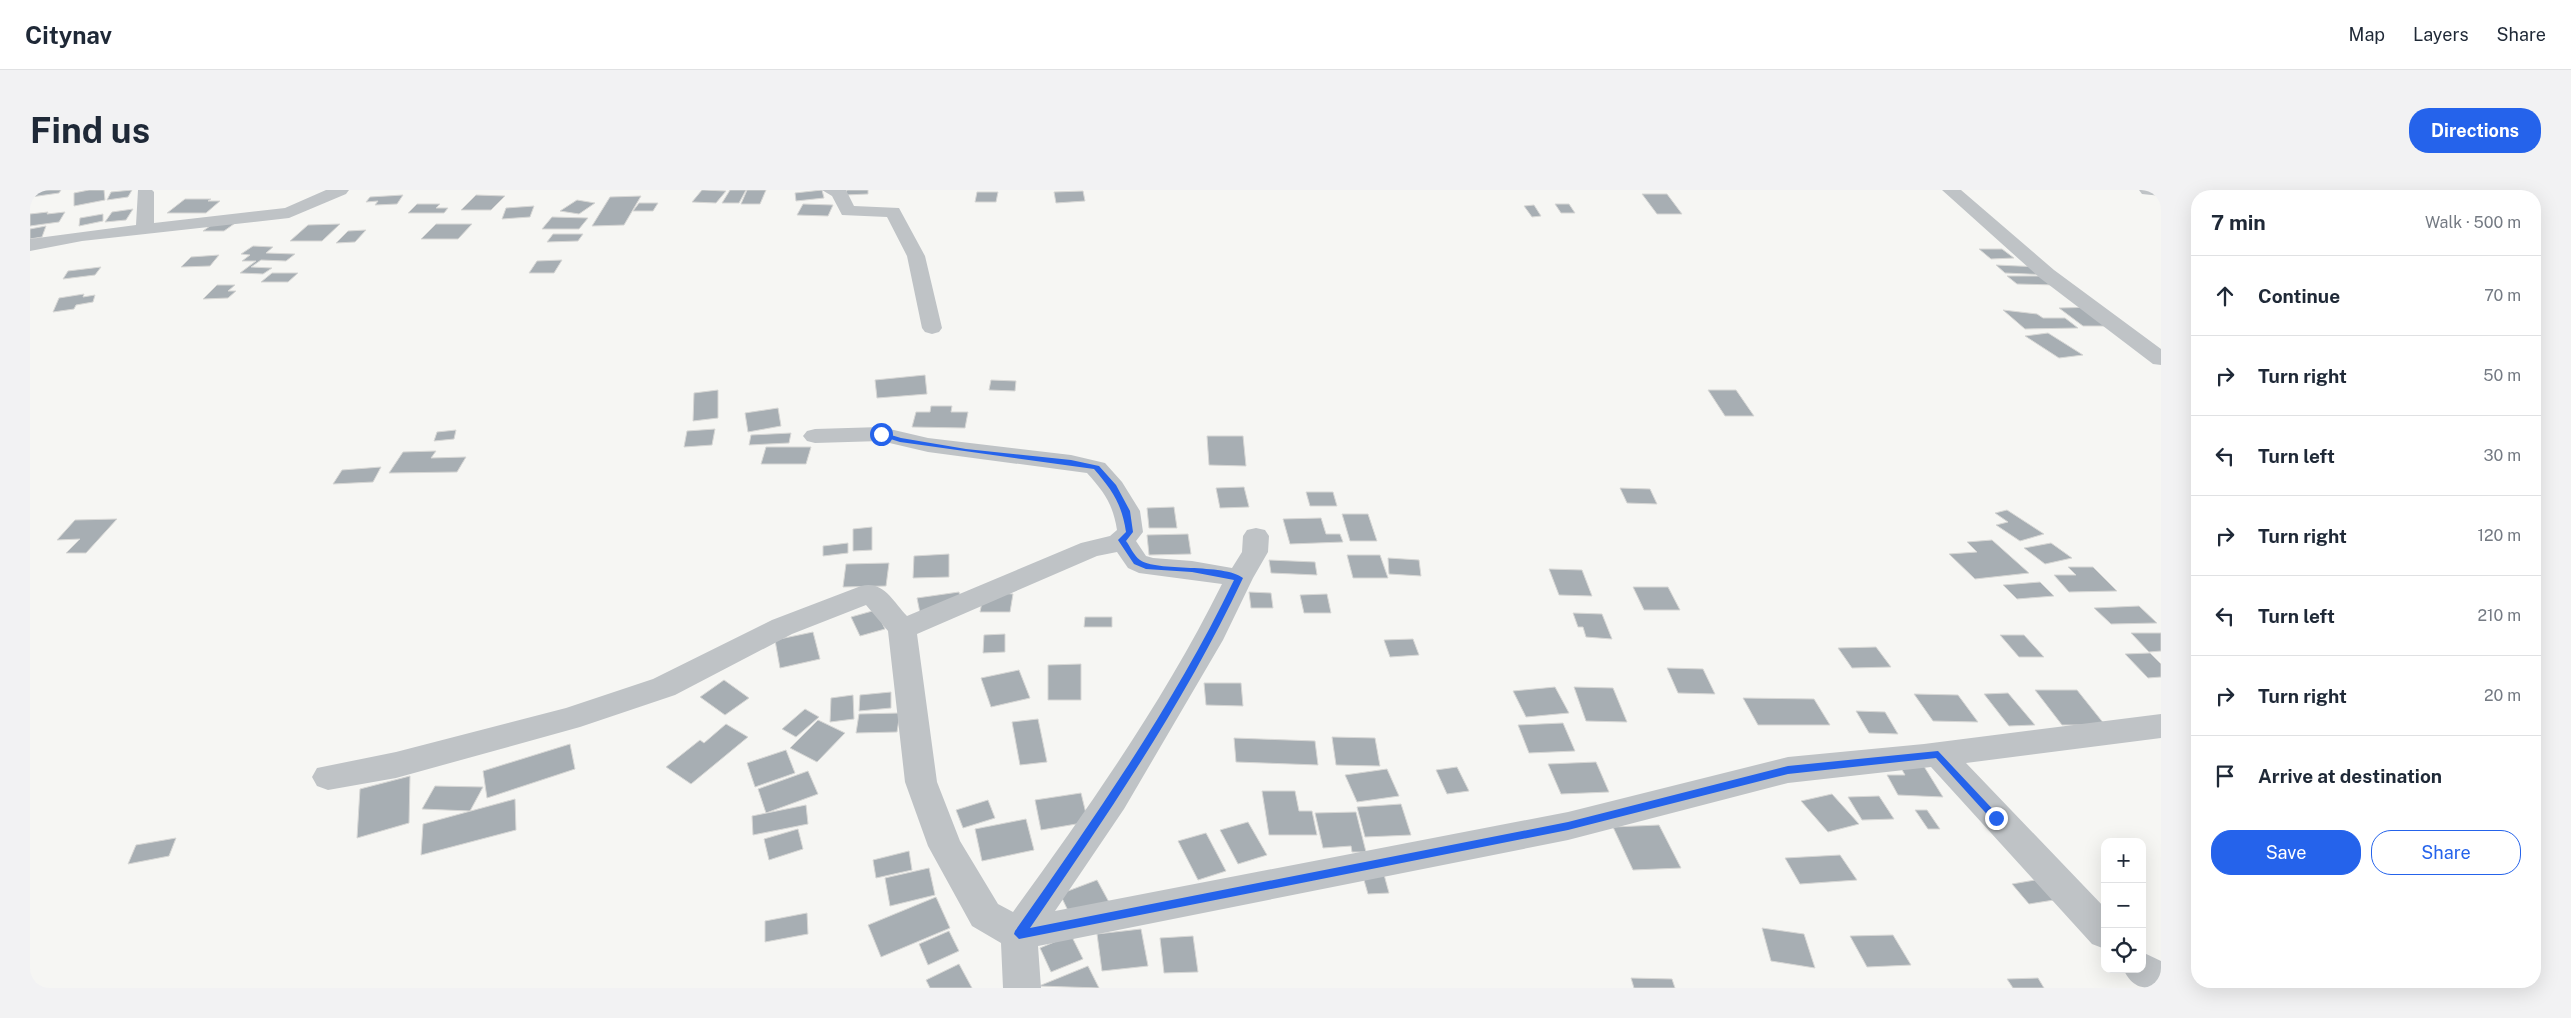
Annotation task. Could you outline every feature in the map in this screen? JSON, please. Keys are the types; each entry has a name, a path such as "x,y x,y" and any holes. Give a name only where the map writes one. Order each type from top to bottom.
{"street":[{"path":"30,245 145,228 289,213 345,190"},
{"path":"831,190 839,193 848,211 893,212"},
{"path":"1951,190 2047,274 2161,359"},
{"path":"2148,190 2161,191"},
{"path":"145,192 145,228"},
{"path":"890,192 893,212 916,256 932,328"},
{"path":"815,436 881,434 900,440 966,451 1071,462 1096,468 1113,487 1127,511 1130,532 1120,543 1090,548 902,629"},
{"path":"1022,988 1019,934 1112,800 1209,640 1239,578 1255,552 1256,536"},
{"path":"1122,540 1137,562 1149,567 1192,570 1239,578"},
{"path":"328,777 396,765 569,719 664,687 782,626 871,593 902,629 921,782 945,846 986,915 1019,934 1568,826 1788,770 1938,754 2161,726"},
{"path":"1938,754 2101,929"},
{"path":"2146,972 2161,983"},
{"path":"2139,973 2149,988"}],"building":[{"path":"35,190 61,190 59,193 31,197"},
{"path":"104,190 105,200 74,206 74,193"},
{"path":"132,190 128,197 107,200 111,192"},
{"path":"702,190 726,191 716,203 692,202"},
{"path":"730,190 746,190 739,203 722,203"},
{"path":"747,190 766,190 760,204 741,204"},
{"path":"822,190 824,198 796,201 795,193"},
{"path":"847,190 868,190 868,194 845,195"},
{"path":"1083,191 1085,201 1056,203 1054,192"},
{"path":"977,192 998,192 996,202 975,202"},
{"path":"1642,194 1667,194 1682,214 1657,214"},
{"path":"403,195 397,204 375,205 378,201 366,202 370,197"},
{"path":"476,195 505,196 491,210 461,210"},
{"path":"641,196 624,225 592,226 610,197"},
{"path":"185,199 220,201 206,213 167,213"},
{"path":"577,200 595,203 579,214 560,211"},
{"path":"639,203 658,203 653,211 633,211"},
{"path":"417,204 440,204 436,208 448,208 444,213 408,213"},
{"path":"803,204 833,205 828,216 797,215"},
{"path":"1555,204 1569,204 1575,213 1561,213"},
{"path":"1534,205 1541,216 1532,217 1524,206"},
{"path":"534,206 530,217 502,219 506,208"},
{"path":"133,209 126,220 105,222 112,212"},
{"path":"48,212 47,214 65,212 59,222 30,226 30,214"},
{"path":"103,214 103,221 79,226 80,218"},
{"path":"552,217 588,218 579,229 542,229"},
{"path":"217,221 238,221 224,231 203,231"},
{"path":"340,224 322,241 290,241 308,225"},
{"path":"436,224 472,224 458,239 421,239"},
{"path":"46,226 42,237 30,239 30,229"},
{"path":"366,230 355,242 336,243 348,231"},
{"path":"553,234 583,234 578,241 547,242"},
{"path":"253,246 273,247 266,253 295,254 286,261 261,260 251,267 272,268 263,274 240,273 256,261 242,261 250,255 241,254"},
{"path":"1979,249 2002,249 2014,258 1991,259"},
{"path":"219,255 210,266 181,267 191,257"},
{"path":"562,260 554,273 529,273 537,261"},
{"path":"1996,265 2041,267 2050,275 2005,273"},
{"path":"101,267 95,275 63,279 68,271"},
{"path":"272,273 298,273 288,282 261,282"},
{"path":"2007,276 2046,276 2056,285 2017,284"},
{"path":"217,285 235,285 228,291 236,291 228,298 203,299"},
{"path":"84,294 83,297 95,295 93,302 76,305 74,309 53,312 59,298"},
{"path":"2098,307 2123,326 2083,326 2059,308"},
{"path":"2003,310 2037,314 2043,318 2065,318 2078,328 2025,329"},
{"path":"2048,333 2083,355 2059,358 2025,336"},
{"path":"925,375 927,394 877,398 875,380"},
{"path":"991,380 1016,381 1015,391 989,390"},
{"path":"718,390 718,418 693,421 694,393"},
{"path":"1708,390 1736,390 1754,416 1725,416"},
{"path":"931,406 952,406 951,412 968,412 965,428 912,427 916,412 930,412"},
{"path":"778,408 781,426 748,432 745,413"},
{"path":"715,429 712,445 684,447 687,431"},
{"path":"456,430 454,439 434,441 437,432"},
{"path":"791,433 789,443 749,445 751,435"},
{"path":"1207,436 1243,436 1246,466 1209,465"},
{"path":"766,447 811,447 806,464 761,464"},
{"path":"436,451 431,458 466,457 457,472 389,473 403,452"},
{"path":"381,467 373,482 333,484 342,470"},
{"path":"1244,487 1249,507 1220,508 1216,488"},
{"path":"1620,488 1650,489 1657,504 1627,503"},
{"path":"1306,492 1333,492 1337,506 1310,506"},
{"path":"1174,507 1177,528 1149,528 1147,508"},
{"path":"2007,510 2044,534 2020,541 1996,525 2008,522 1995,513"},
{"path":"1342,514 1368,514 1377,541 1350,541"},
{"path":"1321,518 1326,534 1340,534 1343,542 1290,544 1283,519"},
{"path":"117,519 86,553 66,553 80,539 57,540 75,520"},
{"path":"872,527 872,550 853,551 853,529"},
{"path":"1188,534 1191,554 1149,555 1147,535"},
{"path":"1992,540 2029,573 1975,579 1949,554 1977,552 1967,542"},
{"path":"848,543 848,553 823,556 823,546"},
{"path":"2051,543 2072,558 2045,564 2024,548"},
{"path":"949,554 949,577 913,578 914,556"},
{"path":"1347,555 1380,555 1388,578 1353,578"},
{"path":"1388,558 1419,560 1421,576 1389,574"},
{"path":"1269,560 1315,562 1317,575 1271,573"},
{"path":"889,563 886,586 843,587 846,564"},
{"path":"2068,567 2093,567 2117,591 2069,592 2054,575 2076,575"},
{"path":"1549,569 1582,570 1592,596 1559,595"},
{"path":"2040,582 2054,596 2017,599 2003,585"},
{"path":"1633,587 1668,587 1680,610 1644,610"},
{"path":"959,592 962,607 920,613 917,598"},
{"path":"984,592 1013,594 1010,612 980,612"},
{"path":"1249,592 1271,593 1273,608 1251,608"},
{"path":"1327,594 1331,613 1304,613 1300,595"},
{"path":"2139,606 2157,623 2111,624 2094,608"},
{"path":"876,610 885,629 860,636 851,617"},
{"path":"1573,613 1602,614 1612,639 1586,637 1583,627 1578,627"},
{"path":"1085,617 1112,617 1112,627 1084,627"},
{"path":"813,632 820,659 780,668 775,640"},
{"path":"2131,633 2161,633 2161,651 2149,652"},
{"path":"1005,634 1005,652 983,653 984,635"},
{"path":"2000,635 2024,635 2044,657 2019,657"},
{"path":"1413,639 1419,655 1390,657 1384,640"},
{"path":"1876,647 1891,667 1852,668 1838,648"},
{"path":"2150,653 2161,664 2161,677 2148,678 2125,654"},
{"path":"1081,664 1081,700 1048,700 1048,665"},
{"path":"1667,668 1703,669 1715,694 1678,693"},
{"path":"1019,670 1030,698 991,707 981,678"},
{"path":"724,680 749,698 725,715 700,697"},
{"path":"1204,683 1241,683 1243,706 1206,705"},
{"path":"1555,687 1569,713 1526,717 1513,691"},
{"path":"1574,687 1613,688 1627,722 1586,721"},
{"path":"2035,690 2077,690 2105,725 2062,725"},
{"path":"891,692 891,708 859,711 860,695"},
{"path":"2008,693 2035,725 2009,726 1984,694"},
{"path":"1914,694 1958,695 1978,722 1933,721"},
{"path":"853,695 854,719 830,722 831,698"},
{"path":"1743,698 1814,699 1830,725 1758,725"},
{"path":"805,709 819,717 796,737 782,729"},
{"path":"1856,711 1885,712 1898,734 1869,733"},
{"path":"900,713 897,732 856,733 859,714"},
{"path":"1038,719 1047,762 1020,765 1012,722"},
{"path":"818,720 845,733 817,762 790,748"},
{"path":"1563,723 1575,751 1529,753 1518,725"},
{"path":"726,724 748,737 691,784 666,767 700,740 704,743"},
{"path":"1332,737 1375,738 1380,766 1336,765"},
{"path":"1234,738 1315,741 1318,765 1236,762"},
{"path":"570,744 575,769 487,798 483,771"},
{"path":"786,750 795,773 755,787 747,763"},
{"path":"1896,759 1920,760 1943,797 1898,795 1887,775 1905,775"},
{"path":"1596,762 1609,792 1561,794 1548,764"},
{"path":"1457,767 1469,791 1447,794 1436,770"},
{"path":"1387,769 1399,796 1357,802 1345,775"},
{"path":"808,771 818,794 766,813 758,789"},
{"path":"410,776 409,823 357,838 360,789"},
{"path":"435,786 483,787 470,811 422,809"},
{"path":"1262,791 1295,791 1299,811 1312,811 1317,835 1269,835"},
{"path":"1081,793 1088,822 1041,830 1035,800"},
{"path":"1832,794 1859,824 1828,832 1801,801"},
{"path":"1879,796 1894,819 1862,820 1848,797"},
{"path":"515,799 516,830 421,855 423,824"},
{"path":"988,800 995,818 963,828 956,810"},
{"path":"1401,804 1411,835 1365,837 1357,807"},
{"path":"806,805 808,824 753,835 752,816"},
{"path":"1915,810 1927,810 1940,829 1928,829"},
{"path":"1356,812 1366,852 1352,852 1351,846 1323,848 1315,813"},
{"path":"1026,819 1034,850 982,861 975,829"},
{"path":"1248,822 1267,855 1238,864 1220,830"},
{"path":"1659,825 1681,868 1633,870 1613,827"},
{"path":"798,829 803,849 769,860 764,839"},
{"path":"1206,833 1226,871 1198,880 1178,841"},
{"path":"176,838 169,856 128,864 136,845"},
{"path":"909,851 912,870 876,878 873,860"},
{"path":"1840,855 1857,880 1800,884 1785,858"},
{"path":"929,868 935,895 890,906 885,878"},
{"path":"1383,871 1389,893 1368,894 1362,873"},
{"path":"1097,880 1110,904 1072,919 1060,894"},
{"path":"2035,880 2054,900 2029,904 2012,884"},
{"path":"936,897 950,928 881,957 868,925"},
{"path":"807,913 808,934 765,942 765,921"},
{"path":"1762,928 1804,934 1815,968 1771,961"},
{"path":"1141,929 1148,966 1102,971 1097,934"},
{"path":"949,931 959,951 928,965 919,944"},
{"path":"1071,935 1083,959 1051,972 1040,948"},
{"path":"1893,935 1911,965 1867,967 1850,936"},
{"path":"1193,936 1198,972 1164,973 1160,938"},
{"path":"959,964 972,988 930,988 926,980"},
{"path":"1088,966 1099,988 1039,986"},
{"path":"1631,978 1672,979 1675,988 1634,988"},
{"path":"2038,978 2044,988 2013,988 2007,979"}],"route":[{"path":"881,434 900,440 966,451 1071,462 1096,468 1113,487 1127,511 1130,532 1122,540 1137,562 1149,567 1192,570 1239,578 1209,640 1112,800 1019,934 1568,826 1788,770 1938,754 1996,818"}]}
